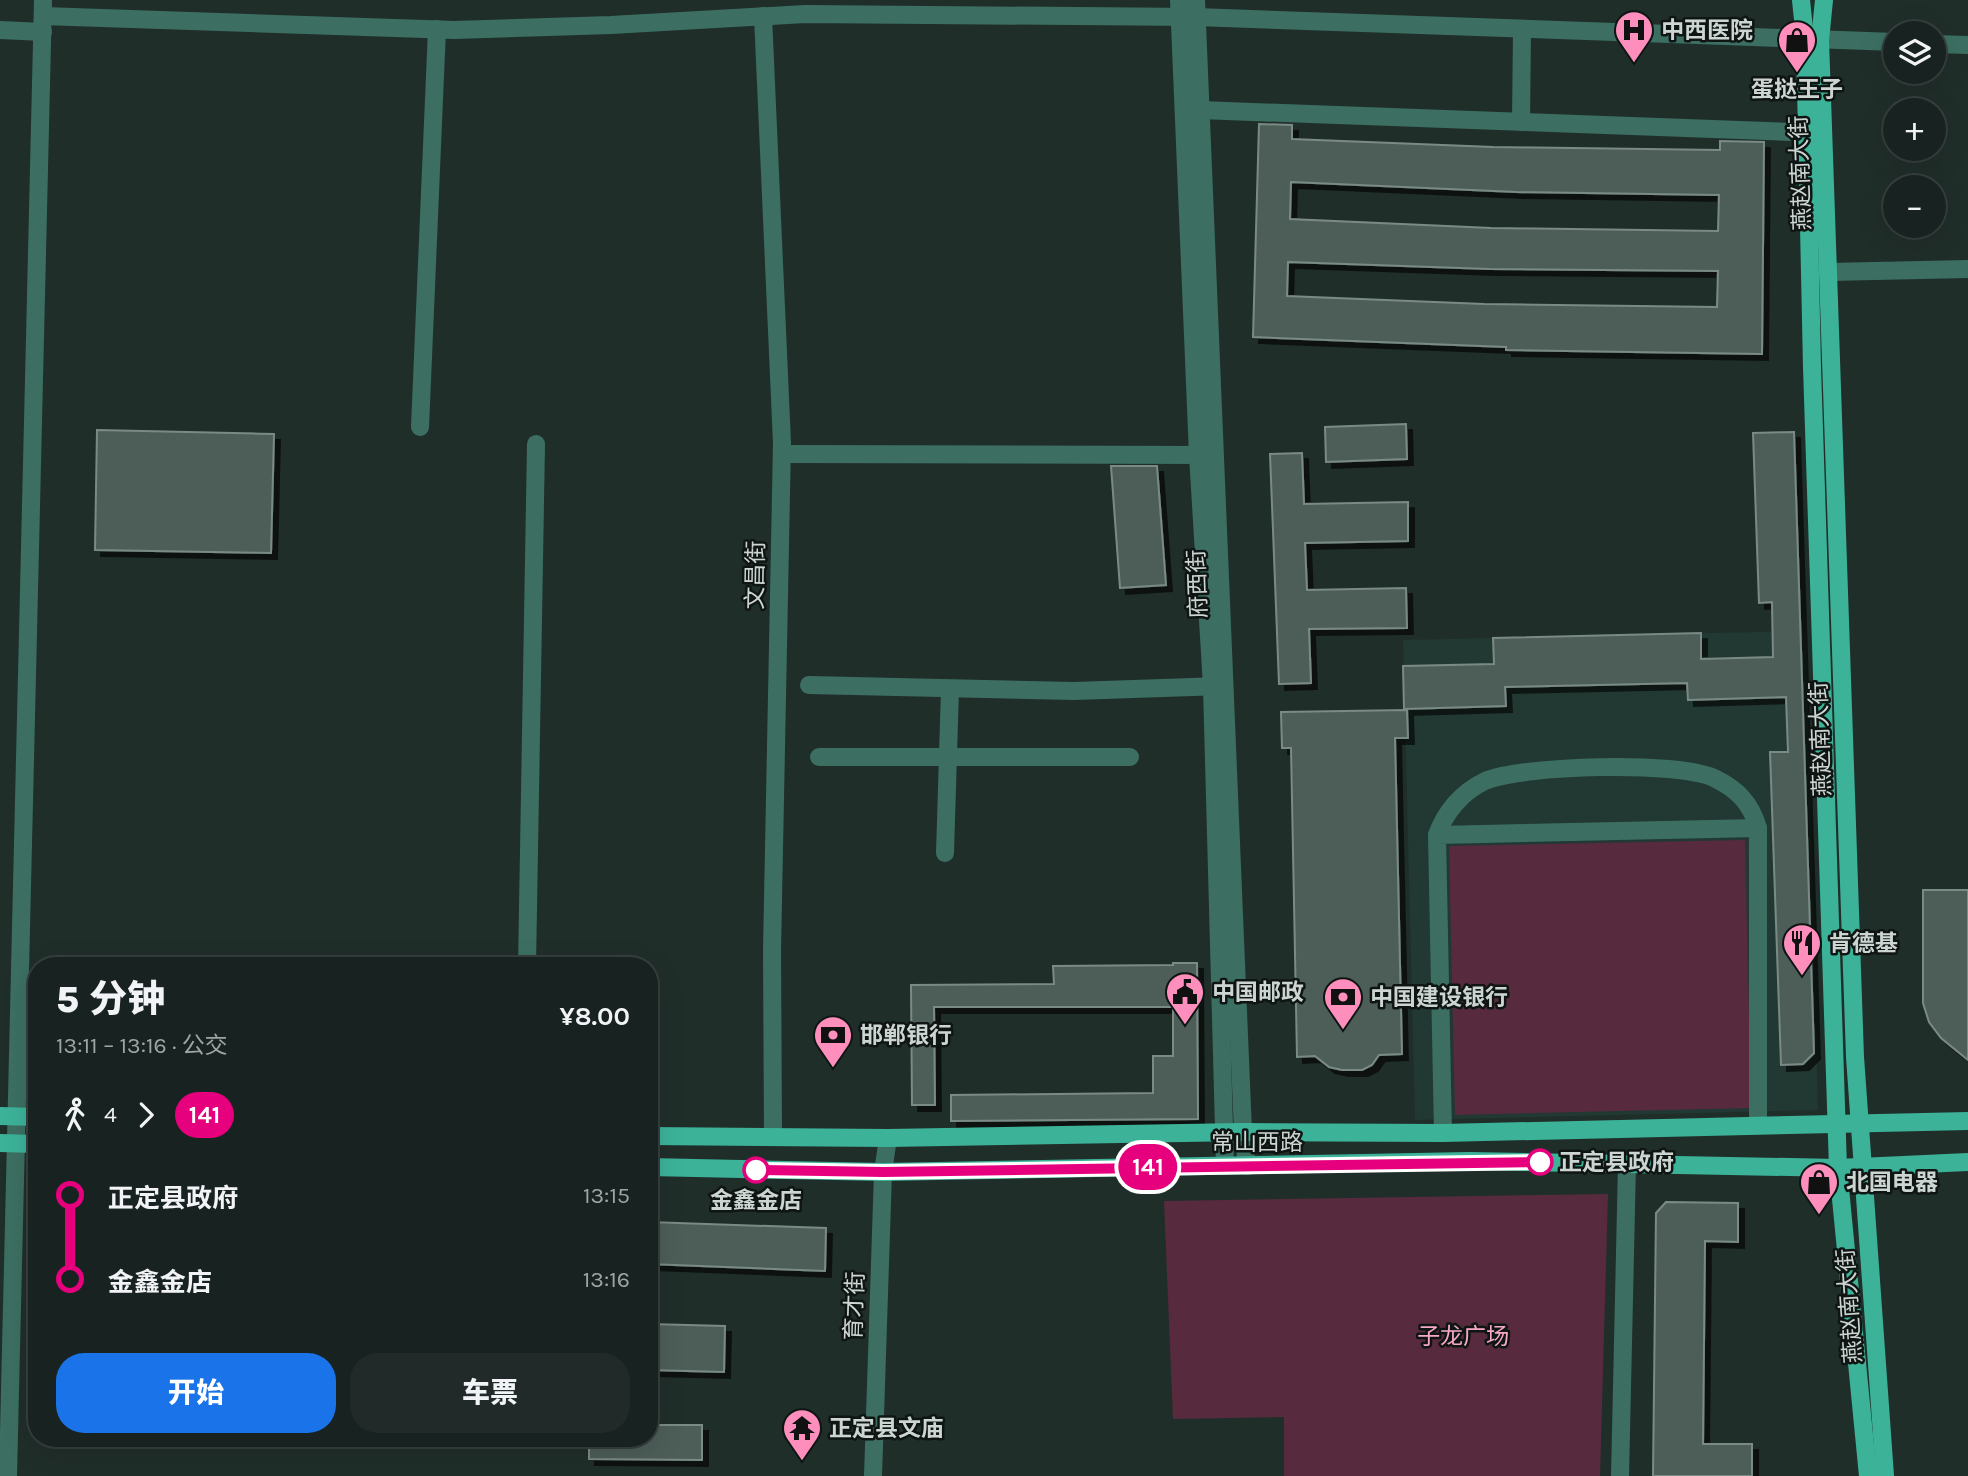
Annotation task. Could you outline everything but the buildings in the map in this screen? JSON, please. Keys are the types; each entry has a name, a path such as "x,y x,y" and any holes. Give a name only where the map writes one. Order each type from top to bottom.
{"main road":[{"path":"1801,0 1813,39"},
{"name":"燕赵南大街","path":"1824,0 1813,39 1815,133 1828,272 1858,1121 1864,1164 1885,1476"},
{"path":"1815,133 1838,1167 1868,1476"},
{"path":"9,1116 28,1117"},
{"name":"常山西路","path":"658,1136 888,1138 1224,1132 1443,1133 1858,1121 1968,1121"},
{"path":"8,1143 28,1144"},
{"name":"常山西路","path":"658,1167 883,1172 1469,1161 1838,1167 1968,1162"}],"street":[{"path":"0,30 43,16 437,29 611,26 772,10 1188,8 1522,29 1883,42"},
{"path":"782,454 1207,456 1188,8"},
{"name":"府西街","path":"1188,8 1200,110 1207,456 1247,1166"},
{"name":"文昌街","path":"772,10 782,454 772,950 773,1135"},
{"path":"8,1476 8,1143 43,16"},
{"path":"420,427 437,29"},
{"path":"1521,122 1522,29"},
{"path":"1946,44 1968,45"},
{"path":"1200,110 1815,133"},
{"path":"1828,272 1968,269"},
{"path":"527,957 536,444"},
{"path":"809,685 1074,691 1219,686 1224,1166"},
{"path":"946,853 950,688"},
{"path":"819,757 1130,757"},
{"path":"1443,1133 1437,835 1444,814 1485,782 1513,774 1565,769 1667,769 1711,777 1738,792 1753,811 1758,828 1758,1124"},
{"path":"1437,835 1758,828"},
{"name":"育才街","path":"873,1476 883,1172 888,1138"},
{"path":"1620,1476 1627,1164"}],"shaded area":[{"name":"正定县政府","path":"1806,631 1818,1110 1415,1120 1403,640"}],"green space":[{"path":"1745,840 1751,1108 1455,1115 1449,846"},
{"name":"子龙广场","path":"1608,1194 1600,1476 1284,1476 1284,1417 1173,1419 1164,1201"}],"bus line":[{"name":"141","path":"756,1170 883,1172 1540,1162"}],"place":[{"name":"中西医院","path":"1634,64"},
{"name":"蛋挞王子","path":"1797,74"},
{"name":"肯德基","path":"1802,977"},
{"name":"中国邮政","path":"1185,1026"},
{"name":"中国建设银行","path":"1343,1031"},
{"name":"邯郸银行","path":"833,1069"},
{"name":"正定县政府","path":"1540,1162"},
{"name":"金鑫金店","path":"756,1170"},
{"name":"北国电器","path":"1819,1216"},
{"name":"正定县文庙","path":"802,1462"}]}
